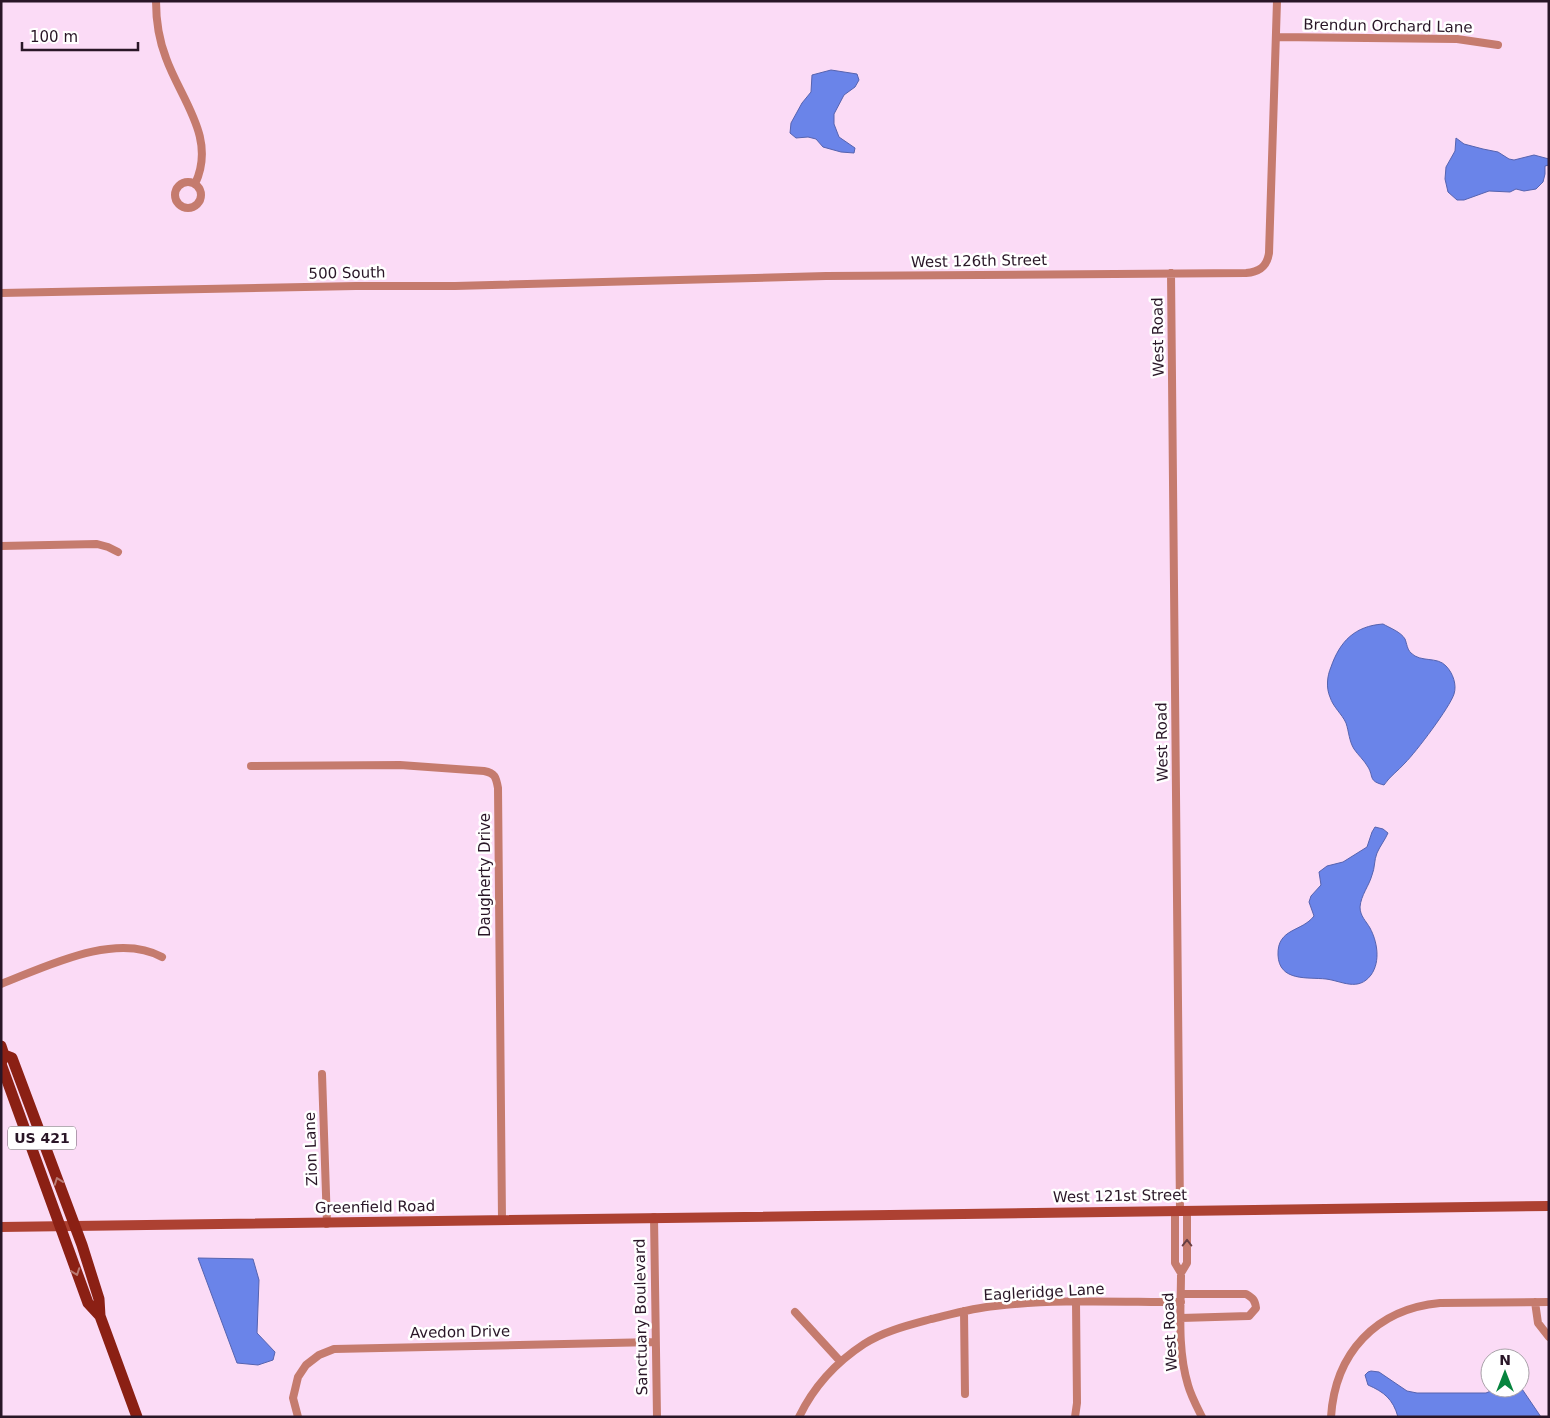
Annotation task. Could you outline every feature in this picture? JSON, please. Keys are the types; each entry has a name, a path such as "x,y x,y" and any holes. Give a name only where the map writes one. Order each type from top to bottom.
{"main road":[{"name":"US 421","path":"100,1316 88,1303 1,1064 3,1051 12,1058 75,1226 99,1299 100,1316 137,1417"}],"street":[{"path":"156,1 157,24 162,48 200,136 202,163 201,172 195,184"},
{"path":"1276,37 1277,1"},
{"name":"Brendun Orchard Lane","path":"1276,37 1457,39 1498,45"},
{"name":"West 126th Street","path":"692,280 826,276 1256,272 1264,267 1269,253 1276,37"},
{"name":"West Road","path":"1171,273 1181,1211 1187,1263 1181,1273"},
{"name":"500 South","path":"1,293 356,286 454,286 692,280"},
{"path":"1,546 97,544 118,552"},
{"name":"Daugherty Drive","path":"251,766 400,765 484,771 495,774 498,788 502,1220"},
{"path":"1,984 70,958 104,949 144,949 162,957"},
{"name":"Zion Lane","path":"322,1074 327,1224"},
{"name":"West 121st Street","path":"691,1216 1549,1206"},
{"name":"West Road","path":"1181,1211 1175,1263 1181,1273 1182,1352 1188,1386 1202,1417"},
{"name":"Greenfield Road","path":"1,1227 327,1224 691,1216"},
{"name":"Sanctuary Boulevard","path":"654,1217 657,1417"},
{"name":"Eagleridge Lane","path":"799,1417 818,1384 840,1360 865,1343 887,1332 964,1312 993,1306 1246,1294 1256,1302 1256,1308 1249,1316 1182,1318"},
{"path":"1075,1417 1077,1403 1076,1302"},
{"path":"1536,1302 1538,1323 1549,1336"},
{"path":"1331,1417 1335,1388 1348,1355 1380,1324 1400,1312 1427,1304 1440,1303 1549,1302"},
{"path":"795,1312 840,1360"},
{"path":"964,1312 965,1394"},
{"name":"Avedon Drive","path":"298,1417 293,1398 298,1377 306,1365 319,1355 334,1349 655,1342"}],"water":[{"path":"831,70 857,74 859,80 855,87 844,95 834,114 834,124 839,137 855,148 854,153 823,147 816,139 808,137 796,138 790,133 791,123 802,103 811,92 812,75"},
{"path":"1456,138 1464,144 1498,152 1509,159 1514,160 1534,155 1549,159 1549,165 1545,166 1543,182 1536,189 1524,191 1516,189 1510,192 1489,191 1464,200 1457,200 1448,192 1445,179 1446,167 1455,151"},
{"path":"1383,624 1398,632 1405,639 1409,650 1415,656 1438,661 1446,666 1455,683 1454,694 1446,709 1410,757 1384,785 1373,780 1370,770 1354,749 1346,723 1331,701 1328,686 1330,671 1344,642 1364,628"},
{"path":"1375,827 1383,829 1388,833 1375,858 1371,879 1360,907 1362,916 1375,939 1377,951 1376,964 1371,975 1361,983 1350,984 1326,979 1303,978 1289,974 1283,970 1280,964 1279,946 1286,935 1314,916 1309,902 1311,896 1321,885 1319,872 1327,866 1343,862 1367,847"},
{"path":"198,1258 253,1259 259,1280 257,1333 275,1352 273,1360 258,1365 237,1363"},
{"path":"1368,1372 1379,1372 1407,1391 1417,1393 1480,1393 1480,1398 1528,1398 1541,1417 1398,1417 1391,1401 1379,1390 1368,1385 1365,1375"}]}
